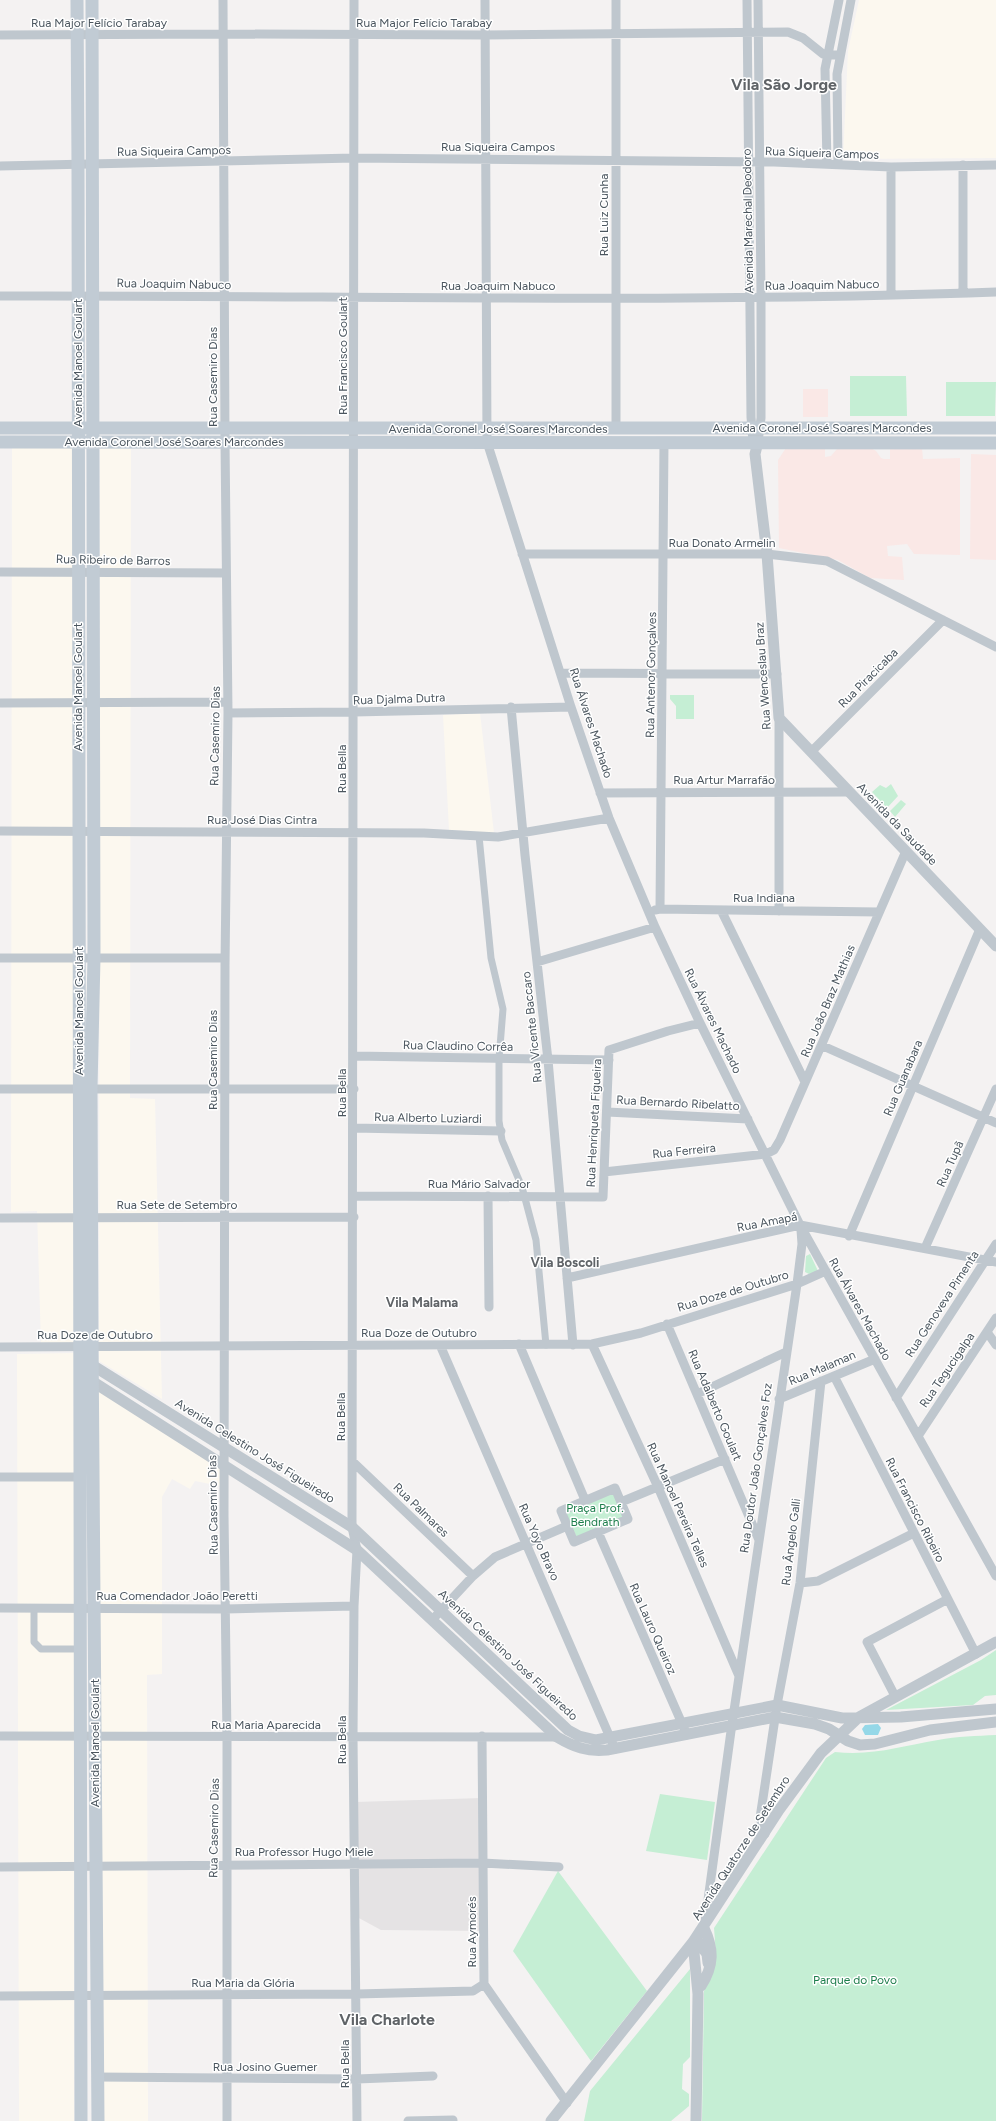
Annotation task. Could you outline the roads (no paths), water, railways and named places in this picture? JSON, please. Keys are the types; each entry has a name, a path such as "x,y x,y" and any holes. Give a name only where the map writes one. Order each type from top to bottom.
{"main road":[{"name":"Avenida Manoel Goulart","path":"76,0 91,295 93,428 93,571 78,831 78,958 92,1218 86,1347 80,1374 81,1477 79,1608 81,2121"},
{"name":"Avenida Manoel Goulart","path":"92,0 92,35 77,296 78,571 92,831 94,958 85,1088 79,1218 86,1347 92,1365 98,2121"},
{"name":"Avenida Coronel José Soares Marcondes","path":"0,428 486,429 610,433 756,435 996,443"},
{"name":"Avenida Coronel José Soares Marcondes","path":"0,442 487,442 610,433 664,442 756,435 996,428"}],"street":[{"name":"Rua Casemiro Dias","path":"223,0 228,702 225,958 224,1346 227,1737 226,2121"},
{"name":"Rua Francisco Goulart","path":"354,0 354,712"},
{"name":"Rua Álvares Machado","path":"485,0 487,442 522,554 562,672 571,706 608,818 655,926 700,1023 766,1154 800,1226 996,1576"},
{"name":"Rua Luiz Cunha","path":"610,433 616,298 616,0"},
{"name":"Avenida Marechal Deodoro","path":"747,0 751,298 756,435"},
{"name":"Avenida Marechal Deodoro","path":"756,435 761,297 758,0"},
{"path":"827,164 825,69 839,0"},
{"path":"838,164 837,74 851,0"},
{"name":"Rua Major Felício Tarabay","path":"0,35 486,35 788,32 803,38 823,54 828,55"},
{"path":"828,55 840,55"},
{"name":"Rua Siqueira Campos","path":"0,166 354,158 760,162 891,167 996,165"},
{"path":"963,165 963,293"},
{"path":"891,167 891,296"},
{"name":"Rua Joaquim Nabuco","path":"0,296 91,295 486,299 751,298 891,296 996,292"},
{"name":"Rua Wenceslau Braz","path":"756,435 755,454 766,554 780,718 779,910"},
{"name":"Rua Antenor Gonçalves","path":"660,909 664,442"},
{"name":"Rua Donato Armelin","path":"522,554 766,554 828,561 996,647"},
{"name":"Rua Ribeiro de Barros","path":"0,572 93,571 226,573"},
{"name":"Rua Piracicaba","path":"811,752 943,620"},
{"path":"562,672 777,674"},
{"path":"0,703 86,701 228,702"},
{"name":"Rua Djalma Dutra","path":"228,713 354,712 571,706"},
{"name":"Rua Vicente Baccaro","path":"512,707 523,834 548,1060 572,1345"},
{"name":"Rua Bella","path":"354,712 354,1346 352,1527 357,1550 354,1606 353,1737 357,1994 357,2121"},
{"name":"Avenida da Saudade","path":"780,718 848,792 996,946"},
{"name":"Rua Artur Marrafão","path":"600,793 848,792"},
{"name":"Rua José Dias Cintra","path":"0,831 354,833 498,837 523,834 608,818"},
{"path":"479,836 491,958 503,1009 499,1059 499,1121 501,1131 525,1196 538,1249 542,1311 546,1344"},
{"name":"Rua João Braz Mathias","path":"766,1154 774,1150 780,1140 823,1046 906,851"},
{"name":"Rua Indiana","path":"649,912 660,909 879,912"},
{"path":"721,910 806,1082"},
{"path":"537,962 655,926"},
{"name":"Rua Guanabara","path":"849,1236 980,929"},
{"path":"0,958 225,958"},
{"name":"Rua Henriqueta Figueira","path":"603,1197 609,1050 668,1031 700,1023"},
{"path":"823,1046 996,1123"},
{"name":"Rua Claudino Corrêa","path":"354,1056 609,1060"},
{"path":"0,1089 354,1089"},
{"name":"Rua Tupã","path":"925,1248 996,1089"},
{"name":"Rua Bernardo Ribelatto","path":"606,1112 748,1119"},
{"name":"Rua Alberto Luziardi","path":"354,1128 501,1131"},
{"name":"Rua Ferreira","path":"604,1172 766,1154"},
{"name":"Rua Mário Salvador","path":"354,1196 603,1197"},
{"path":"488,1196 489,1307"},
{"name":"Rua Sete de Setembro","path":"0,1218 354,1217"},
{"name":"Rua Amapá","path":"566,1278 800,1226 996,1262"},
{"name":"Rua Doutor João Gonçalves Foz","path":"732,1726 797,1284 802,1244 800,1226"},
{"name":"Rua Genoveva Pimenta","path":"896,1398 996,1244"},
{"name":"Rua Doze de Outubro","path":"0,1347 592,1344 619,1339 797,1284 826,1271"},
{"name":"Rua Tegucigalpa","path":"918,1436 996,1318"},
{"name":"Rua Adalberto Goulart","path":"667,1324 759,1540"},
{"path":"987,1332 996,1345"},
{"path":"519,1344 585,1500"},
{"name":"Rua Manoel Pereira Telles","path":"592,1344 658,1487 739,1676"},
{"name":"Rua Yoyo Bravo","path":"440,1345 615,1749"},
{"path":"697,1394 786,1352"},
{"name":"Rua Malaman","path":"779,1399 875,1359"},
{"path":"92,1365 80,1374 357,1550 557,1737 577,1748 592,1752 615,1749 775,1717 815,1724 829,1729 838,1736 860,1745 875,1744 930,1730 996,1722"},
{"name":"Avenida Celestino José Figueiredo","path":"92,1365 352,1527 568,1730 579,1736 596,1740 777,1705 842,1718 901,1716 996,1709"},
{"name":"Rua Francisco Ribeiro","path":"834,1376 976,1654"},
{"name":"Rua Ângelo Galli","path":"775,1717 800,1583 821,1381"},
{"path":"621,1502 725,1459"},
{"name":"Rua Palmares","path":"353,1462 473,1576"},
{"path":"0,1477 81,1477"},
{"path":"615,1488 621,1502 628,1519 574,1542 560,1510 615,1488"},
{"path":"432,1619 473,1576 495,1557 567,1526"},
{"name":"Rua Lauro Queiroz","path":"598,1532 687,1735"},
{"path":"800,1583 818,1581 914,1533"},
{"path":"895,1696 867,1642 948,1599"},
{"name":"Rua Comendador João Peretti","path":"0,1608 226,1609 354,1606"},
{"path":"34,1608 34,1642 41,1649 80,1649"},
{"name":"Avenida Quatorze de Setembro","path":"552,2121 695,1941 779,1810 821,1754 859,1717 996,1642"},
{"path":"764,1834 760,1818 775,1717"},
{"path":"700,1990 708,1975 712,1960 712,1947 704,1928 732,1726"},
{"name":"Rua Maria Aparecida","path":"0,1736 557,1737"},
{"name":"Rua Aymorés","path":"482,1736 484,1984 567,2103"},
{"name":"Rua Professor Hugo Miele","path":"0,1866 483,1863 560,1867"},
{"path":"695,1941 700,1990 696,2121"},
{"name":"Rua Maria da Glória","path":"0,1996 81,1997 357,1994 473,1991 484,1984"},
{"name":"Rua Josino Guemer","path":"97,2077 357,2079 433,2076"},
{"path":"408,2121 453,2120"}],"water":[{"path":"878,1724 881,1728 878,1735 865,1735 862,1729 865,1725"}],"district":[{"name":"Vila São Jorge","path":"784,84"},
{"name":"Vila Boscoli","path":"565,1262"},
{"name":"Vila Malama","path":"422,1302"},
{"name":"Vila Charlote","path":"387,2019"}],"park label":[{"name":"Praça Prof. Bendrath","path":"595,1515"},
{"name":"Parque do Povo","path":"855,1980"}]}
